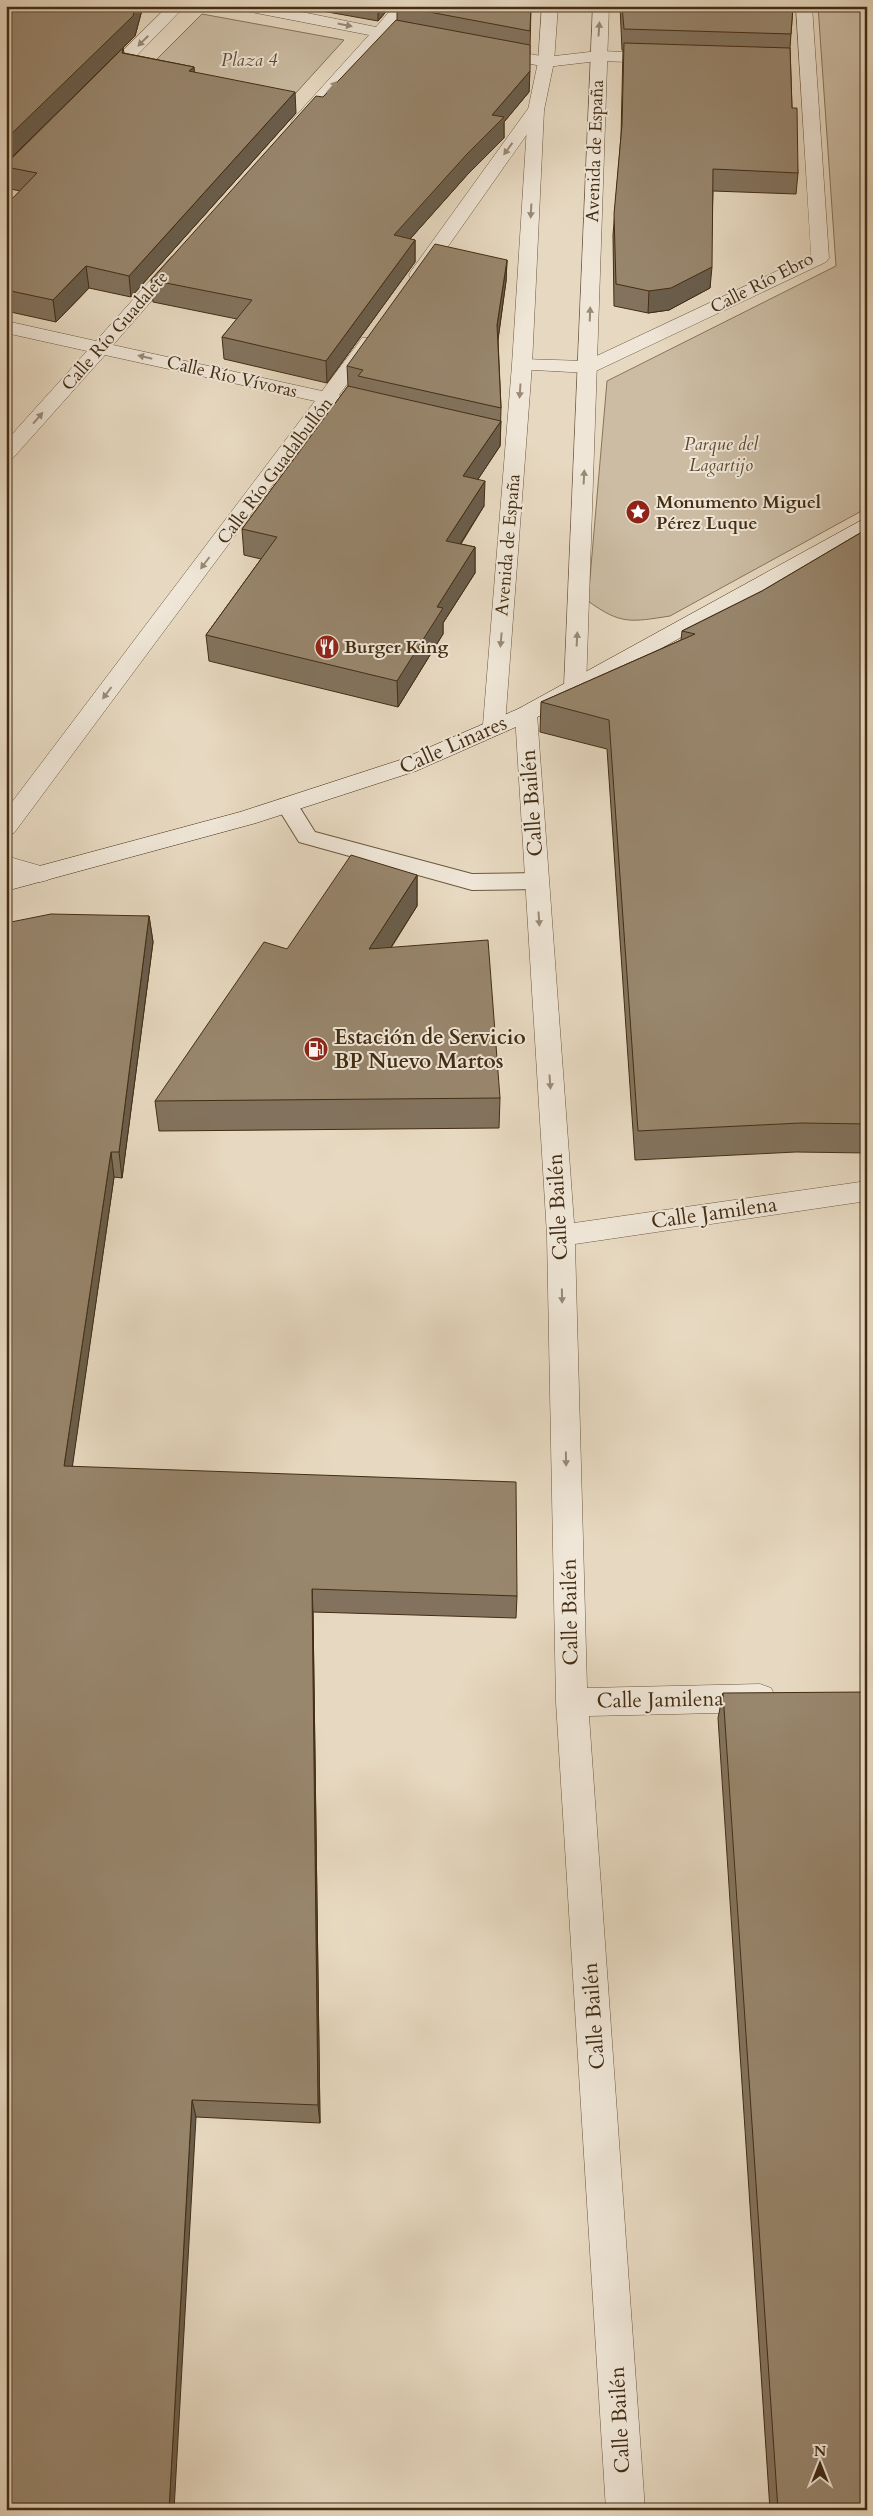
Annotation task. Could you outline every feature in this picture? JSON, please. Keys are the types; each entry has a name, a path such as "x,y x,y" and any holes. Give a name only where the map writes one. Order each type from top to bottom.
{"street":[{"path":"88,94 177,6"},
{"path":"246,6 410,37"},
{"path":"289,135 403,6"},
{"name":"Avenida de España","path":"494,725 507,439 522,365 536,110 546,62 550,6"},
{"name":"Avenida de España","path":"574,688 589,367 601,6"},
{"name":"Calle Río Ebro","path":"589,367 820,258 804,6"},
{"path":"478,50 546,62"},
{"path":"598,56 674,58"},
{"name":"Avenida de España","path":"546,62 598,56"},
{"path":"789,62 808,62"},
{"path":"404,294 536,110"},
{"name":"Calle Río Guadalete","path":"6,454 191,244"},
{"name":"Calle Río Vívoras","path":"6,326 367,407"},
{"name":"Calle Río Guadalbullón","path":"6,827 329,398 381,326"},
{"path":"522,365 589,367"},
{"name":"Calle Linares","path":"6,883 217,827 393,771 494,725 526,714 867,524"},
{"name":"Calle Bailén","path":"526,714 560,1235 572,1702 626,2510"},
{"path":"6,864 40,874"},
{"name":"Calle Jamilena","path":"560,1235 867,1191"},
{"name":"Calle Jamilena","path":"572,1702 788,1697"}],"lane":[{"path":"287,806 307,837 472,882 537,881"}],"green space":[{"name":"Parque del Lagartijo","path":"818,6 867,6 867,508 670,616 645,620 618,618 599,609 588,601 607,381 836,266"},
{"name":"Plaza 4","path":"202,14 344,40 285,105 139,77"}],"building":[{"path":"6,6 135,6 133,16 6,139"},
{"path":"407,6 531,6 530,31 408,8 410,7"},
{"path":"622,6 793,6 791,34 624,29"},
{"path":"396,20 530,45 530,71 492,115 504,117 467,154 394,235 415,240 326,361 222,337 252,300 151,280 316,96 323,97"},
{"path":"624,43 790,48 792,108 797,108 798,173 713,169 712,267 671,288 649,291 616,284 614,214 622,125"},
{"path":"123,48 122,53 194,67 189,71 295,92 129,276 86,266 53,300 6,290 6,205 37,173 6,167 6,161 10,160"},
{"path":"435,244 507,260 497,325 501,408 358,376 363,370 347,366"},
{"path":"348,386 501,421 463,476 485,481 446,541 475,547 437,607 443,608 397,681 206,635 277,537 242,529"},
{"path":"867,529 867,1124 801,1123 638,1131 609,720 541,702 695,634 682,631 762,591"},
{"path":"351,855 417,875 369,949 488,940 500,1098 155,1101 264,942 287,949"},
{"path":"51,914 149,916 119,1152 111,1152 64,1466 516,1482 517,1596 312,1589 318,2105 192,2100 169,2510 6,2510 6,1140 11,1116 6,1116 6,923"},
{"path":"867,1692 867,2510 778,2510 723,1693"}],"place":[{"name":"Monumento Miguel Pérez Luque","path":"638,512"},
{"name":"Burger King","path":"327,647"},
{"name":"Estación de Servicio BP Nuevo Martos","path":"316,1049"}]}
